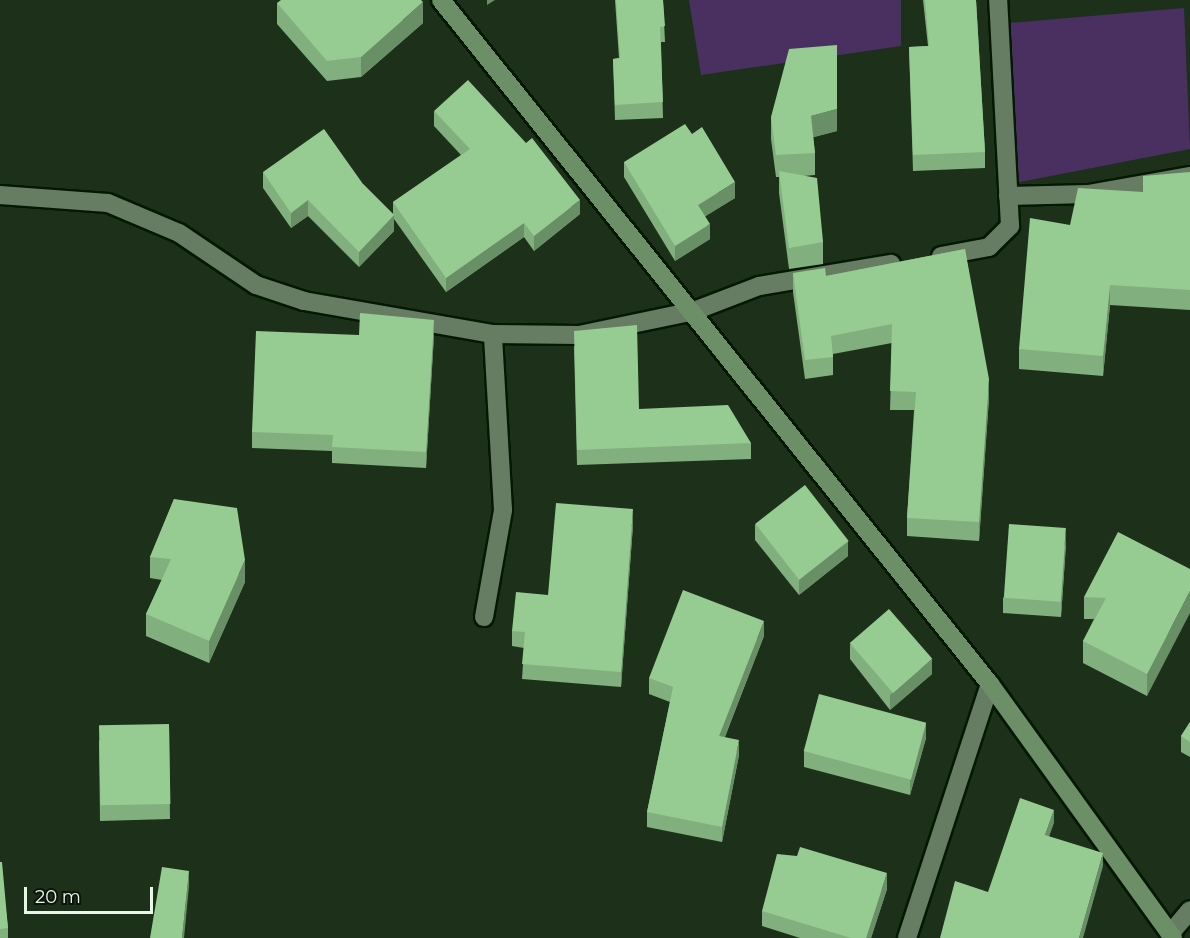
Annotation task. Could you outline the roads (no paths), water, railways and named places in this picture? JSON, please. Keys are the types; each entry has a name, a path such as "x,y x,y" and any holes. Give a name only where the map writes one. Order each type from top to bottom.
{"street":[{"path":"441,0 694,311 990,684 1172,936 1190,910"},
{"path":"0,195 108,203 179,233 255,285 304,301 493,334 579,335 694,311 759,286 989,247 1010,226 998,0"},
{"path":"1008,196 1088,194 1190,176"},
{"path":"484,617 503,510 493,334"},
{"path":"907,938 990,684"}]}
